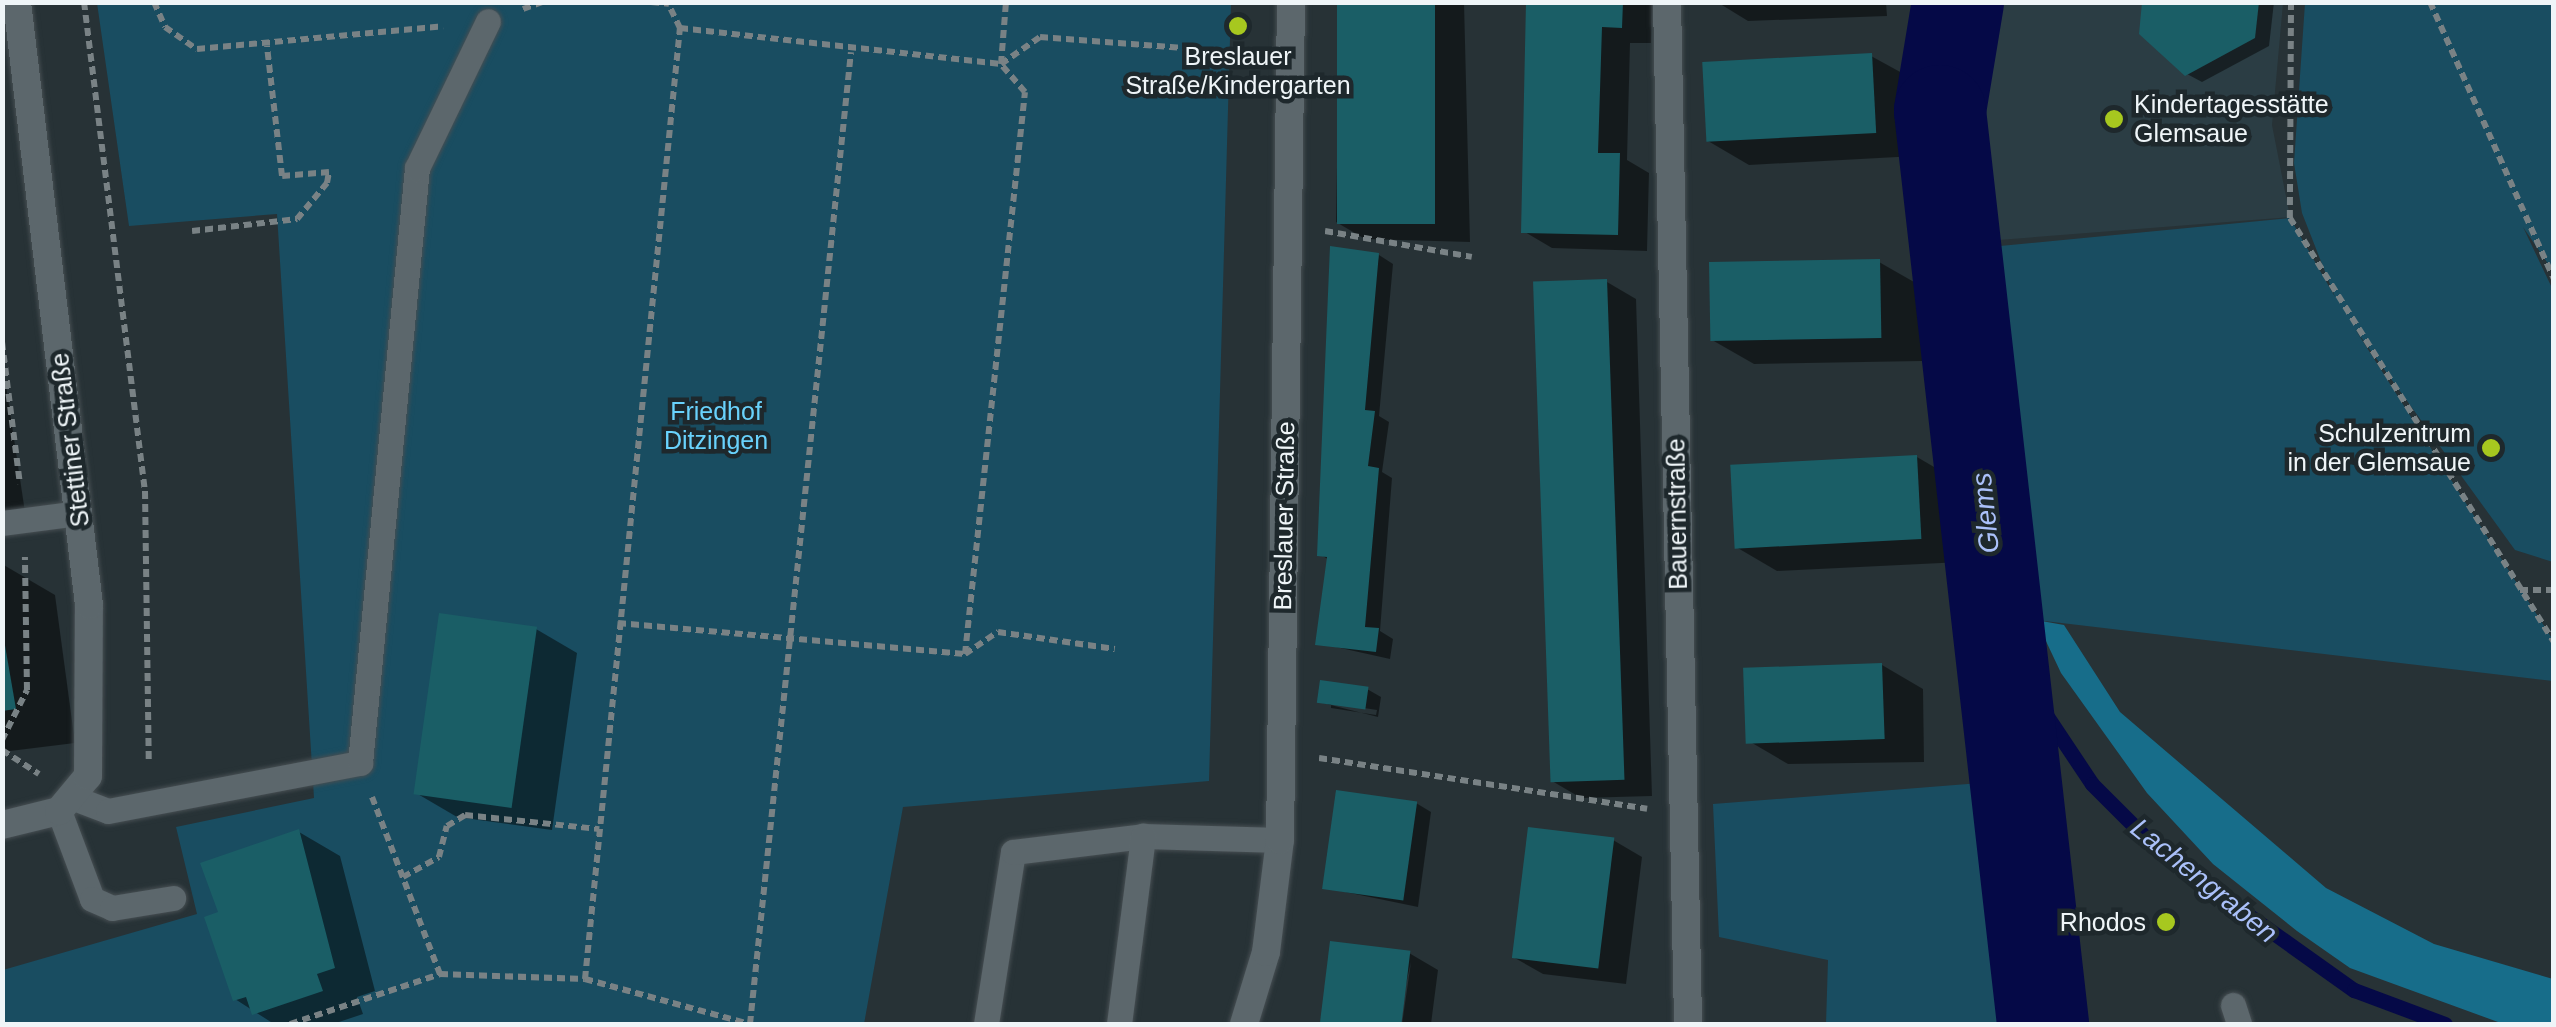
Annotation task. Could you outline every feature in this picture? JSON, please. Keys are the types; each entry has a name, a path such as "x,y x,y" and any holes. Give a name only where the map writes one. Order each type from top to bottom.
{"street":[{"name":"Stettiner Straße","path":"18,2 89,605 88,776 67,804"},
{"name":"Breslauer Straße","path":"1244,1024 1266,952 1280,840 1291,2"},
{"name":"Bauernstraße","path":"1667,2 1688,1024"},
{"path":"2,825 67,804"}],"lane":[{"path":"173,898 112,908 92,899 67,804 108,811 360,763 416,168 488,21"},
{"path":"2,524 78,513"},
{"path":"1118,1024 1144,836"},
{"path":"986,1024 1013,852 1144,836 1280,840"}],"path":[{"path":"84,2 145,491 150,805"},
{"path":"154,2 165,27 196,50 268,46 488,21"},
{"path":"586,979 618,622 680,28 669,4 652,2"},
{"path":"965,654 1026,92 1002,64 1006,2"},
{"path":"2291,2 2290,218 2518,590 2554,642"},
{"path":"2430,2 2554,279"},
{"path":"680,28 851,52 1002,64 1040,37 1184,48"},
{"path":"192,231 297,219 327,183 328,172 282,176 268,46"},
{"path":"290,1024 440,974 586,979 750,1024 851,52"},
{"path":"1325,230 1472,257"},
{"path":"2518,590 2554,590"},
{"path":"618,622 792,642 965,654 998,632 1115,649"},
{"path":"1312,757 1683,814"},
{"path":"360,763 440,974"},
{"path":"402,877 439,857 447,826 465,815 599,828"}],"shaded area":[{"name":"Kindertagesstätte Glemsaue","path":"1972,3 2283,3 2272,125 2290,217 1972,242 1955,113"},
{"path":"2036,620 2064,625 2120,712 2326,888 2434,944 2553,979 2553,1024 2498,1022 2350,968 2297,931 2213,864 2147,793 2061,673"}],"green space":[{"name":"Friedhof Ditzingen","path":"97,3 1231,3 1209,781 903,807 864,1024 3,1024 3,970 197,914 176,827 314,798 277,214 129,226"},
{"path":"1934,3 1960,3 1940,111 1997,614 2028,688 2076,1024 1826,1024 1828,960 1719,937 1713,804 1993,782 1917,112"},
{"path":"2305,3 2553,3 2553,271 2523,227 2553,290 2553,562 2515,550 2355,329 2553,640 2553,681 2036,620 2002,498 1969,249 2290,218 2335,297 2302,213 2294,163"}],"building":[{"path":"1337,2 1435,2 1435,224 1337,224"},
{"path":"1526,2 1623,2 1622,28 1602,27 1598,153 1620,153 1618,235 1521,233"},
{"path":"2142,2 2259,2 2255,38 2185,76 2139,34"},
{"path":"1872,53 1876,133 1706,142 1702,62"},
{"path":"1330,246 1379,253 1365,410 1375,411 1368,466 1379,468 1365,627 1379,628 1376,652 1315,645 1327,557 1317,556"},
{"path":"1880,259 1881,338 1710,341 1709,262"},
{"path":"1607,279 1624,780 1551,782 1533,282"},
{"path":"1917,455 1921,539 1735,549 1730,465"},
{"path":"439,613 537,627 512,808 414,794"},
{"path":"2,628 16,709 2,711"},
{"path":"1882,663 1885,739 1746,744 1743,668"},
{"path":"1320,680 1369,687 1365,710 1317,703"},
{"path":"1336,790 1417,801 1403,900 1322,889"},
{"path":"1528,827 1614,838 1598,969 1512,958"},
{"path":"299,829 335,968 317,974 323,991 252,1015 246,997 233,1001 204,917 218,912 200,863"},
{"path":"1330,941 1410,951 1401,1024 1320,1024"}],"waterway":[{"name":"Glems","path":"1958,2 1940,111 2043,1024"},
{"name":"Lachengraben","path":"1997,614 2028,688 2092,784 2161,853 2354,990 2445,1024"}],"place":[{"name":"Breslauer Straße/Kindergarten","path":"1238,26"},
{"name":"Kindertagesstätte Glemsaue","path":"2114,119"},
{"name":"Schulzentrum in der Glemsaue","path":"2491,448"},
{"name":"Rhodos","path":"2166,922"}]}
